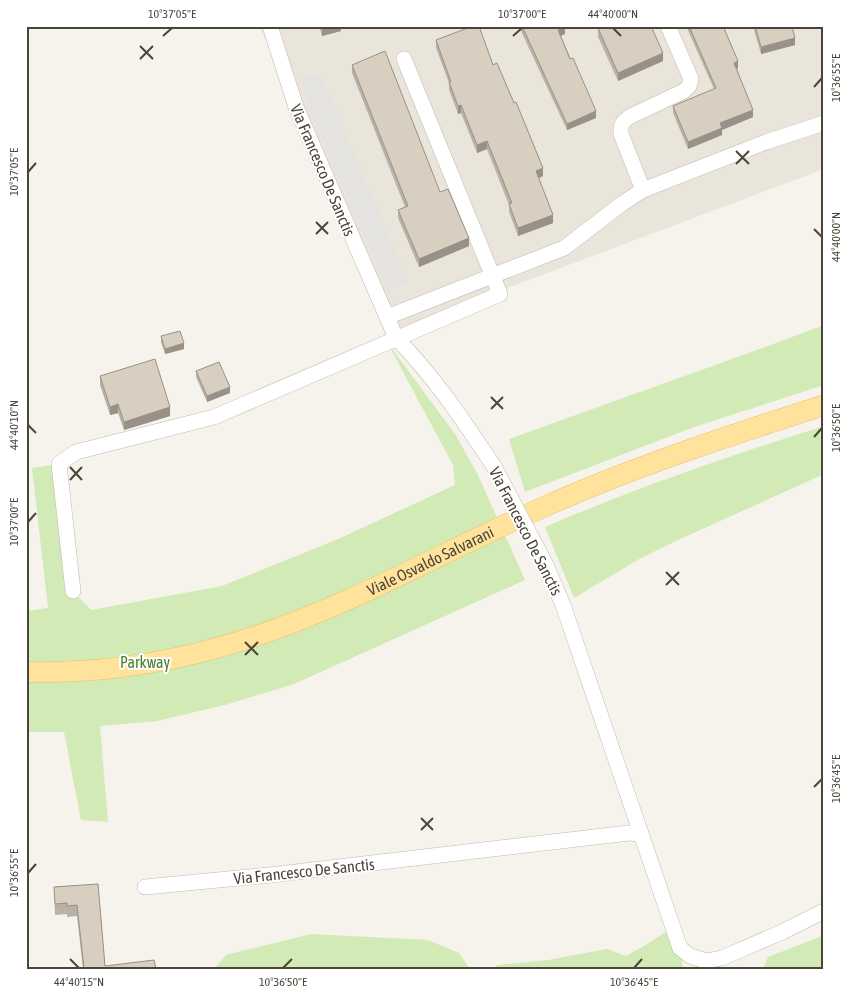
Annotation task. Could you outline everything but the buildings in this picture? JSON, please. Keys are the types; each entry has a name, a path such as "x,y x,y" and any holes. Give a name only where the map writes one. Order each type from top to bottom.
{"main road":[{"name":"Viale Osvaldo Salvarani","path":"26,672 54,673 100,670 144,664 215,648 257,636 342,602 543,507 615,477 714,441 824,405"}],"street":[{"name":"Via Francesco De Sanctis","path":"270,26 296,108 396,338 408,349 460,415 495,468 546,565 563,605 680,948 690,956 706,961 722,958 824,911"},
{"path":"643,190 620,128 623,121 631,116 684,91 689,86 691,79 668,26"},
{"path":"73,592 59,464 76,452 214,417 500,294 404,59"},
{"path":"387,317 564,248 643,190 766,142 824,123"},
{"name":"Via Francesco De Sanctis","path":"145,887 270,875 620,834 641,834"}],"shaded area":[{"path":"260,26 824,26 824,169 385,334"},
{"path":"321,75 408,282 388,290 307,102 301,78"}],"green space":[{"path":"824,325 824,385 694,427 525,492 509,439"},
{"name":"Parkway","path":"387,342 455,434 477,473 525,580 294,684 225,705 157,721 100,726 108,822 81,820 64,732 26,732 26,611 48,608 32,468 59,464 73,591 91,610 222,586 336,540 455,485 453,465"},
{"path":"824,426 824,474 641,558 574,598 545,527 683,473"},
{"path":"673,927 680,948 683,969 493,969 497,965 548,960 607,949 626,956"},
{"path":"311,934 428,940 459,953 470,969 214,969 226,955"},
{"path":"822,936 824,937 824,969 763,969 768,957"}]}
